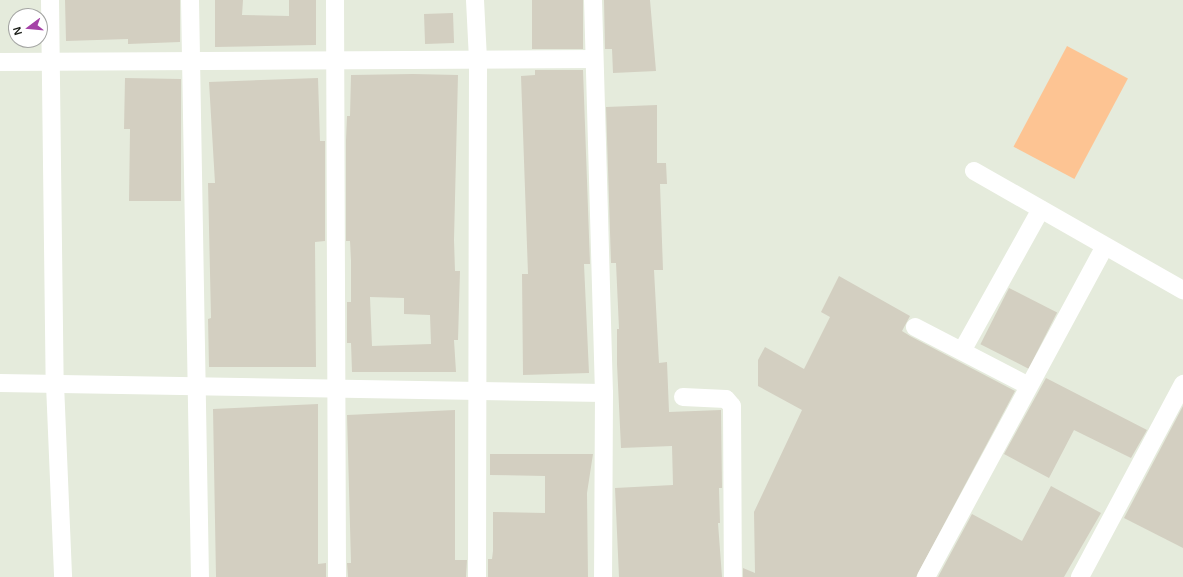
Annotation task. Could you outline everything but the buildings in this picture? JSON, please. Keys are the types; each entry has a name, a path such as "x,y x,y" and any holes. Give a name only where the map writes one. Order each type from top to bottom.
{"street":[{"path":"50,0 55,384 63,577"},
{"path":"190,0 200,577"},
{"path":"335,0 337,577"},
{"path":"475,0 478,59 475,391 477,577"},
{"path":"593,0 604,393 604,577"},
{"path":"0,62 594,59"},
{"path":"974,171 1183,290"},
{"path":"962,351 1041,209"},
{"path":"926,577 1105,246"},
{"path":"915,327 1029,386"},
{"path":"0,383 604,393"},
{"path":"1080,577 1183,384"},
{"path":"683,397 726,399 732,406 734,577"}],"shaded area":[{"path":"1067,46 1128,78 1074,179 1013,147"}]}
